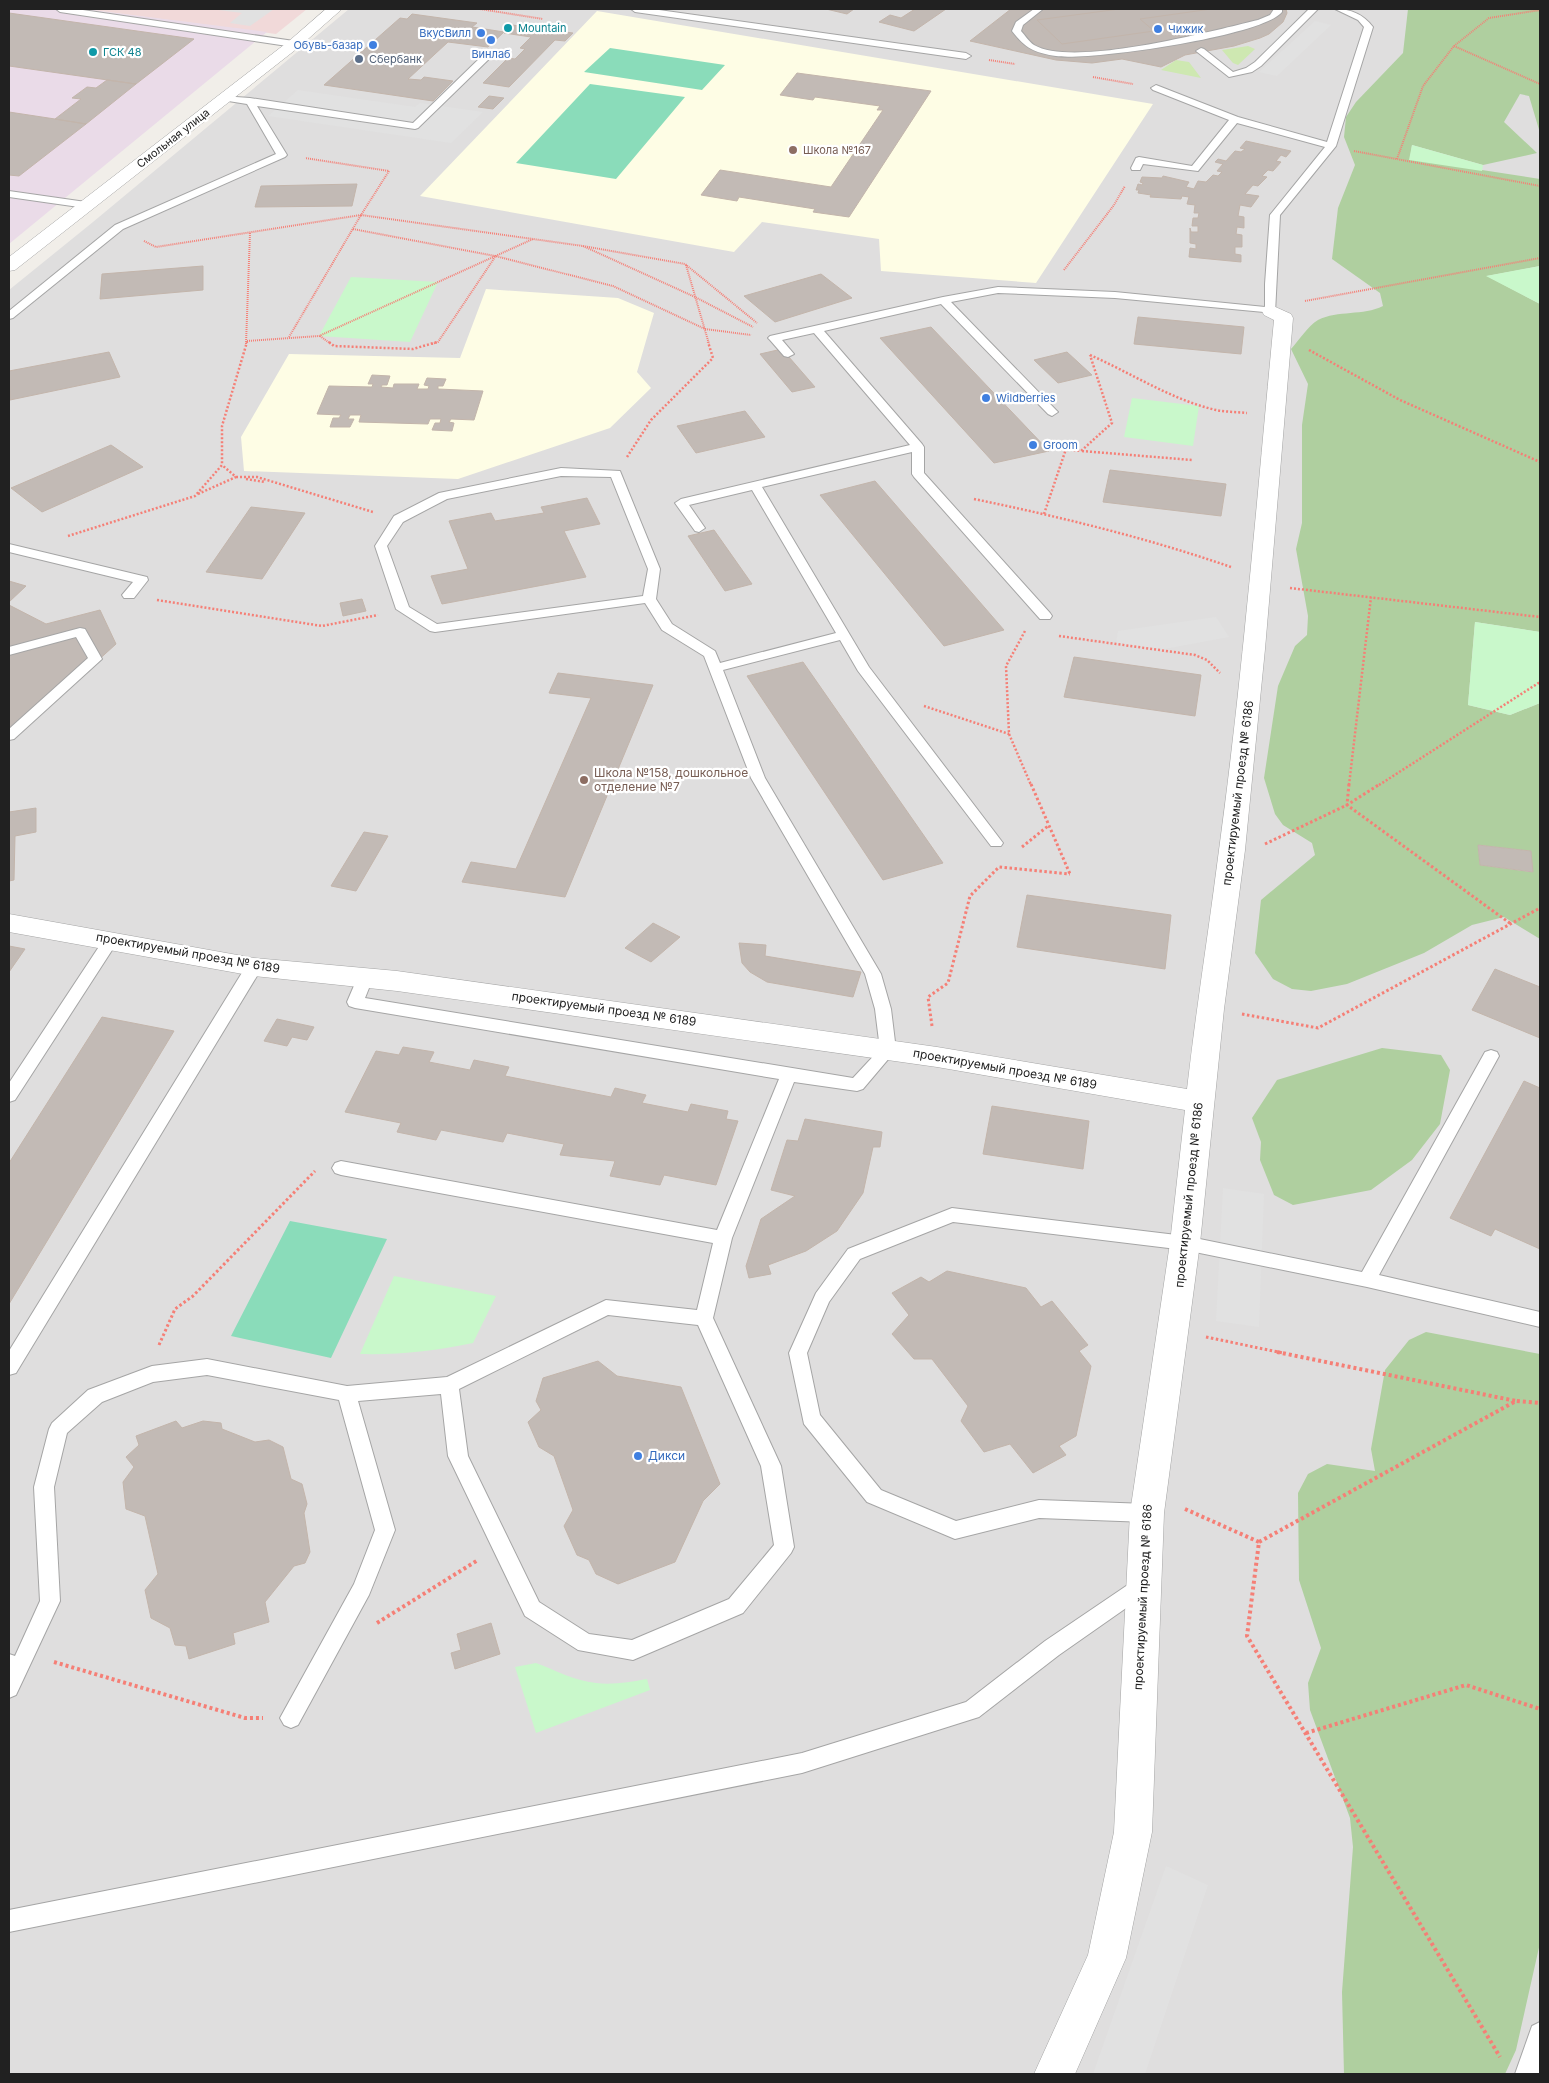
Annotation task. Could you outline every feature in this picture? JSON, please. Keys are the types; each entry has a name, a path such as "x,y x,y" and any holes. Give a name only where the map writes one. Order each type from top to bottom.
{"street":[{"name":"Смольная улица","path":"9,266 294,44 335,9"},
{"name":"проектируемый проезд № 6186","path":"1054,2074 1107,1958 1133,1832 1142,1586 1148,1503 1185,1243 1199,1102 1230,861 1260,581 1275,416 1279,321"},
{"name":"проектируемый проезд № 6189","path":"9,923 254,967 365,978 585,1006 937,1057 1199,1102"}],"lane":[{"path":"60,9 294,44"},
{"path":"635,9 966,56"},
{"path":"695,19 708,9"},
{"path":"1038,9 1019,24 1016,31 1018,37 1031,46 1043,51 1086,55 1125,52 1261,22 1273,17 1278,12 1278,9"},
{"path":"1201,51 1232,75 1249,70 1258,64 1314,9"},
{"path":"788,354 774,338 943,300 998,290 1115,296 1279,321 1270,284 1276,215 1331,146 1368,27 1361,18 1338,9"},
{"path":"225,98 415,126 487,56"},
{"path":"1156,88 1235,119 1331,146"},
{"path":"9,316 119,227 282,155 250,101"},
{"path":"1136,168 1139,160 1194,169 1235,119"},
{"path":"9,194 86,205"},
{"path":"9,204 20,195"},
{"path":"943,300 1052,412"},
{"path":"817,328 918,447 918,474 1045,616"},
{"path":"699,528 681,503 918,447"},
{"path":"365,978 355,1002 857,1085 888,1050 883,1010 872,974 758,778 710,654 667,627 650,599 654,569 616,474 561,472 443,496 398,519 381,546 403,609 435,628 650,599"},
{"path":"755,485 863,668 996,843"},
{"path":"15,549 142,580 129,595"},
{"path":"9,651 80,632 95,659 9,736"},
{"path":"716,668 843,635"},
{"path":"9,1096 111,940"},
{"path":"9,1367 254,967"},
{"path":"1367,1280 1491,1056"},
{"path":"449,1385 458,1456 532,1609 585,1643 633,1650 736,1606 784,1547 771,1466 704,1318 724,1238 790,1075"},
{"path":"341,1168 724,1238"},
{"path":"1148,1503 1039,1509 955,1530 874,1496 812,1418 798,1353 822,1298 854,1254 952,1215 1185,1243 1367,1280 1540,1320"},
{"path":"9,1688 14,1666 31,1645 50,1601 44,1487 59,1429 95,1396 152,1374 207,1367 347,1394 449,1385 606,1307 704,1318"},
{"path":"291,1718 362,1588 385,1530 347,1394"},
{"path":"9,1921 802,1763 972,1710 1052,1648 1142,1586"},
{"path":"1516,2070 1540,2034"}],"path":[{"path":"480,9 543,18"},
{"path":"1397,159 1423,86 1454,46 1490,18 1540,10"},
{"path":"1454,46 1540,84"},
{"path":"1331,146 1540,186"},
{"path":"282,155 389,172 288,337"},
{"path":"1060,276 1114,204 1136,168"},
{"path":"119,227 156,247 361,215 583,246 685,264 774,338"},
{"path":"353,229 495,256 613,286 705,329 774,338"},
{"path":"195,496 222,465 222,426 247,341 250,233"},
{"path":"247,341 320,336 533,239"},
{"path":"583,246 695,297 774,338"},
{"path":"320,336 334,346 413,349 438,342 495,256"},
{"path":"1540,258 1290,304 1279,321 1400,400 1540,462"},
{"path":"616,474 652,420 713,358 685,264"},
{"path":"1081,451 1112,423 1090,355 1174,394 1216,410 1275,416"},
{"path":"1044,514 1066,449 1192,460"},
{"path":"222,465 236,477 273,483 398,519"},
{"path":"15,549 195,496 236,477"},
{"path":"933,490 1044,514 1178,548 1260,581 1371,597 1540,617"},
{"path":"129,595 322,626 403,609"},
{"path":"1347,805 1371,597"},
{"path":"937,1057 928,997 948,983 970,896 999,867 1070,874 1009,734 1006,666 1024,631 1033,632"},
{"path":"1052,635 1195,656 1207,660 1217,668 1223,678"},
{"path":"1230,861 1347,805 1540,682"},
{"path":"880,691 1009,734"},
{"path":"1347,805 1511,924"},
{"path":"1210,1009 1318,1028 1540,908"},
{"path":"1173,1330 1516,1401 1540,1403"},
{"path":"1148,1503 1259,1542 1516,1401"},
{"path":"1259,1542 1247,1636 1516,2070"},
{"path":"374,1626 501,1545"},
{"path":"31,1645 55,1662 245,1718 291,1718"},
{"path":"1306,1733 1466,1685 1540,1709"}],"shaded area":[{"path":"9,9 85,9 267,32 9,244"},
{"path":"85,9 307,9 276,34"},
{"path":"211,9 274,9 250,26 230,23 242,13"},
{"path":"349,9 1540,9 1540,2074 9,2074 9,290"},
{"name":"Школа №167","path":"597,11 1153,104 1036,283 881,271 879,239 762,222 734,252 420,196"},
{"path":"1315,21 1331,25 1277,76 1259,72"},
{"path":"298,90 415,107 420,103 483,112 451,143 268,116"},
{"path":"486,289 618,298 654,313 637,372 651,388 610,428 458,479 244,471 241,437 289,354 460,358"},
{"path":"1216,617 1229,637 1159,650 1116,644 1118,631"},
{"path":"1223,1188 1264,1194 1259,1327 1216,1321"},
{"path":"1166,1866 1208,1885 1145,2074 1093,2074"}],"green space":[{"path":"1408,9 1540,9 1540,133 1529,96 1520,94 1504,122 1537,153 1483,165 1412,145 1410,159 1540,179 1540,266 1487,276 1540,304 1540,632 1475,622 1468,705 1510,715 1540,703 1540,939 1504,917 1472,925 1424,953 1347,984 1311,991 1292,989 1273,979 1255,953 1261,900 1315,855 1312,843 1283,825 1275,814 1264,778 1278,686 1295,646 1307,635 1308,616 1296,549 1302,523 1302,425 1308,384 1291,349 1307,329 1318,320 1334,315 1367,311 1383,306 1380,293 1332,259 1338,208 1355,165 1344,137 1346,117 1356,102 1403,53","holes":["1478,845 1530,851 1532,872 1480,865"]},
{"path":"1248,46 1255,49 1238,65 1233,63 1222,50"},
{"path":"610,48 725,65 702,90 584,72"},
{"path":"1176,60 1189,62 1201,78 1161,70"},
{"path":"590,84 685,97 616,179 516,163"},
{"path":"1412,145 1483,165 1482,171 1409,160"},
{"path":"1540,266 1540,304 1486,276"},
{"path":"351,277 438,282 410,342 319,336"},
{"path":"1132,398 1199,406 1193,446 1124,437"},
{"path":"1475,622 1540,632 1540,703 1510,715 1468,705"},
{"path":"1382,1048 1441,1055 1450,1070 1440,1124 1412,1160 1371,1190 1293,1205 1274,1195 1260,1160 1261,1142 1252,1118 1277,1080"},
{"path":"290,1221 387,1239 331,1358 231,1336"},
{"path":"394,1276 496,1296 473,1343 417,1352 360,1354"},
{"path":"1426,1332 1540,1354 1540,1943 1516,2050 1505,2074 1344,2074 1342,1992 1353,1847 1350,1818 1310,1710 1308,1683 1321,1648 1299,1580 1298,1493 1308,1474 1327,1464 1375,1471 1371,1449 1385,1370 1409,1340"},
{"path":"536,1663 588,1682 602,1684 647,1679 650,1690 536,1733 515,1667"}],"building":[{"path":"826,9 854,9 847,14"},
{"path":"915,9 946,9 914,31 879,22 890,15 901,18"},
{"path":"1011,9 1286,9 1287,13 1283,22 1269,34 1260,38 1234,46 1185,55 1161,67 1122,59 1092,63 1056,60 970,41"},
{"path":"1119,9 1211,9 1140,19 1154,31 1062,44 1037,20"},
{"name":"ГСК 48","path":"9,13 194,39 136,84 9,66"},
{"path":"412,14 477,23 472,27 504,32 488,47 448,42 408,79 421,80 424,77 453,81 433,101 324,85 400,18 407,19"},
{"path":"512,25 573,33 565,41 555,40 509,87 483,83 508,58 515,59 525,49 520,48 531,37 504,33"},
{"path":"797,73 931,91 849,217 813,212 815,209 739,197 737,201 701,195 720,170 831,187 883,110 877,110 880,106 815,97 813,100 780,95"},
{"path":"107,80 136,84 86,124 55,119 81,99 72,98 87,87 96,88"},
{"path":"489,96 504,98 493,109 478,107"},
{"path":"9,112 86,124 19,176 9,175"},
{"path":"1246,141 1291,151 1286,157 1281,155 1276,161 1281,162 1273,171 1268,170 1262,176 1267,177 1258,186 1253,185 1245,194 1259,196 1251,207 1240,205 1238,216 1244,217 1244,228 1237,227 1236,234 1242,235 1242,247 1235,247 1235,254 1241,255 1241,262 1189,257 1190,248 1196,249 1196,244 1190,243 1190,228 1191,232 1198,232 1198,226 1192,226 1193,218 1198,218 1199,213 1194,213 1195,205 1187,204 1189,197 1182,196 1181,199 1150,197 1151,195 1138,193 1139,190 1136,190 1138,184 1142,185 1143,183 1140,182 1142,177 1162,178 1163,176 1189,182 1186,187 1194,189 1198,181 1206,182 1213,175 1218,176 1222,172 1217,171 1223,164 1215,162 1218,159 1226,161 1235,151 1241,152 1245,149 1240,148"},
{"path":"357,184 352,206 255,207 261,186"},
{"path":"203,266 203,290 100,299 102,274"},
{"path":"821,274 852,298 775,322 744,296"},
{"path":"1138,317 1244,327 1241,354 1134,344"},
{"path":"931,327 1049,451 994,463 880,338"},
{"path":"782,349 815,387 792,392 760,354"},
{"path":"109,352 120,377 10,400 9,371"},
{"path":"1067,352 1092,375 1058,383 1034,360"},
{"path":"372,375 390,376 387,385 382,385 381,387 393,388 394,384 419,384 417,389 428,389 429,386 424,385 427,378 446,379 443,386 438,386 438,389 483,391 474,420 451,419 449,422 454,423 452,431 432,430 435,423 440,423 441,419 430,419 428,424 359,422 361,415 350,415 348,419 354,419 350,427 330,427 333,418 339,418 341,415 317,414 329,386 372,387 373,384 368,384"},
{"path":"745,411 765,437 696,453 677,426"},
{"path":"111,445 143,467 42,512 11,488"},
{"path":"1110,470 1226,484 1221,516 1103,502"},
{"path":"875,481 1004,630 944,646 820,495"},
{"path":"587,498 600,524 564,531 586,577 442,604 431,576 468,569 449,521 491,513 495,521 544,513 541,507"},
{"path":"251,507 305,513 262,579 206,572"},
{"path":"714,530 752,584 725,591 688,536"},
{"path":"9,581 26,586 9,602"},
{"path":"362,599 366,611 343,616 340,603"},
{"path":"9,605 46,624 100,610 116,644 9,741"},
{"path":"1074,657 1201,675 1195,716 1064,697"},
{"path":"803,662 943,863 883,880 747,676"},
{"name":"Школа №158, дошкольное отделение №7","path":"558,673 653,685 565,897 462,882 471,862 516,869 591,698 549,693"},
{"path":"36,808 36,832 15,836 14,880 9,881 9,812"},
{"path":"364,832 388,836 356,891 331,886"},
{"path":"1478,845 1531,851 1533,872 1480,865"},
{"path":"1027,895 1171,915 1165,969 1017,947"},
{"path":"653,923 680,937 651,962 625,948"},
{"path":"739,943 766,945 765,956 861,972 853,997 767,982 750,972 742,963"},
{"path":"9,946 25,949 9,972"},
{"path":"1495,969 1540,987 1540,1038 1472,1010"},
{"path":"102,1017 174,1031 9,1304 9,1163"},
{"path":"277,1019 314,1027 307,1040 292,1037 287,1046 264,1041"},
{"path":"403,1047 434,1052 429,1062 470,1070 474,1060 509,1067 505,1076 611,1097 615,1088 646,1095 642,1103 688,1112 691,1104 728,1111 726,1119 738,1121 716,1185 664,1175 660,1185 610,1176 615,1161 560,1155 564,1144 507,1133 503,1142 441,1130 436,1140 397,1132 401,1123 345,1112 376,1051 399,1055"},
{"path":"1524,1081 1540,1088 1540,1249 1495,1229 1491,1236 1450,1218"},
{"path":"992,1106 1089,1121 1083,1169 983,1154"},
{"path":"805,1119 882,1132 880,1147 873,1147 863,1193 837,1231 806,1251 768,1265 771,1274 749,1278 746,1266 761,1219 795,1196 771,1190 787,1140 798,1141"},
{"path":"947,1271 1026,1288 1041,1307 1052,1301 1088,1345 1079,1351 1091,1366 1076,1436 1059,1446 1066,1455 1033,1473 1010,1444 984,1452 961,1421 968,1406 932,1359 914,1359 892,1334 909,1315 892,1293 921,1277 929,1282"},
{"path":"598,1361 617,1376 681,1387 720,1484 703,1501 675,1562 618,1584 596,1574 589,1560 577,1555 564,1526 573,1510 554,1456 539,1447 528,1422 541,1410 536,1401 543,1378"},
{"path":"176,1421 182,1428 203,1421 221,1423 222,1429 255,1442 269,1440 283,1447 291,1479 302,1484 307,1504 304,1513 310,1552 305,1563 294,1566 265,1602 269,1622 233,1633 235,1644 189,1659 186,1646 175,1645 170,1628 151,1618 145,1590 158,1574 145,1516 126,1509 123,1482 134,1467 126,1457 139,1445 136,1436"},
{"path":"491,1623 500,1654 455,1669 451,1653 461,1650 457,1634"}],"place":[{"name":"Mountain","path":"508,28"},
{"name":"Чижик","path":"1158,29"},
{"name":"ВкусВилл","path":"481,33"},
{"name":"Винлаб","path":"491,40"},
{"name":"Обувь-базар","path":"373,45"},
{"name":"ГСК 48","path":"93,52"},
{"name":"Сбербанк","path":"359,59"},
{"name":"Школа №167","path":"793,150"},
{"name":"Wildberries","path":"986,398"},
{"name":"Groom","path":"1033,445"},
{"name":"Школа №158, дошкольное отделение №7","path":"584,780"},
{"name":"Дикси","path":"638,1456"}]}
